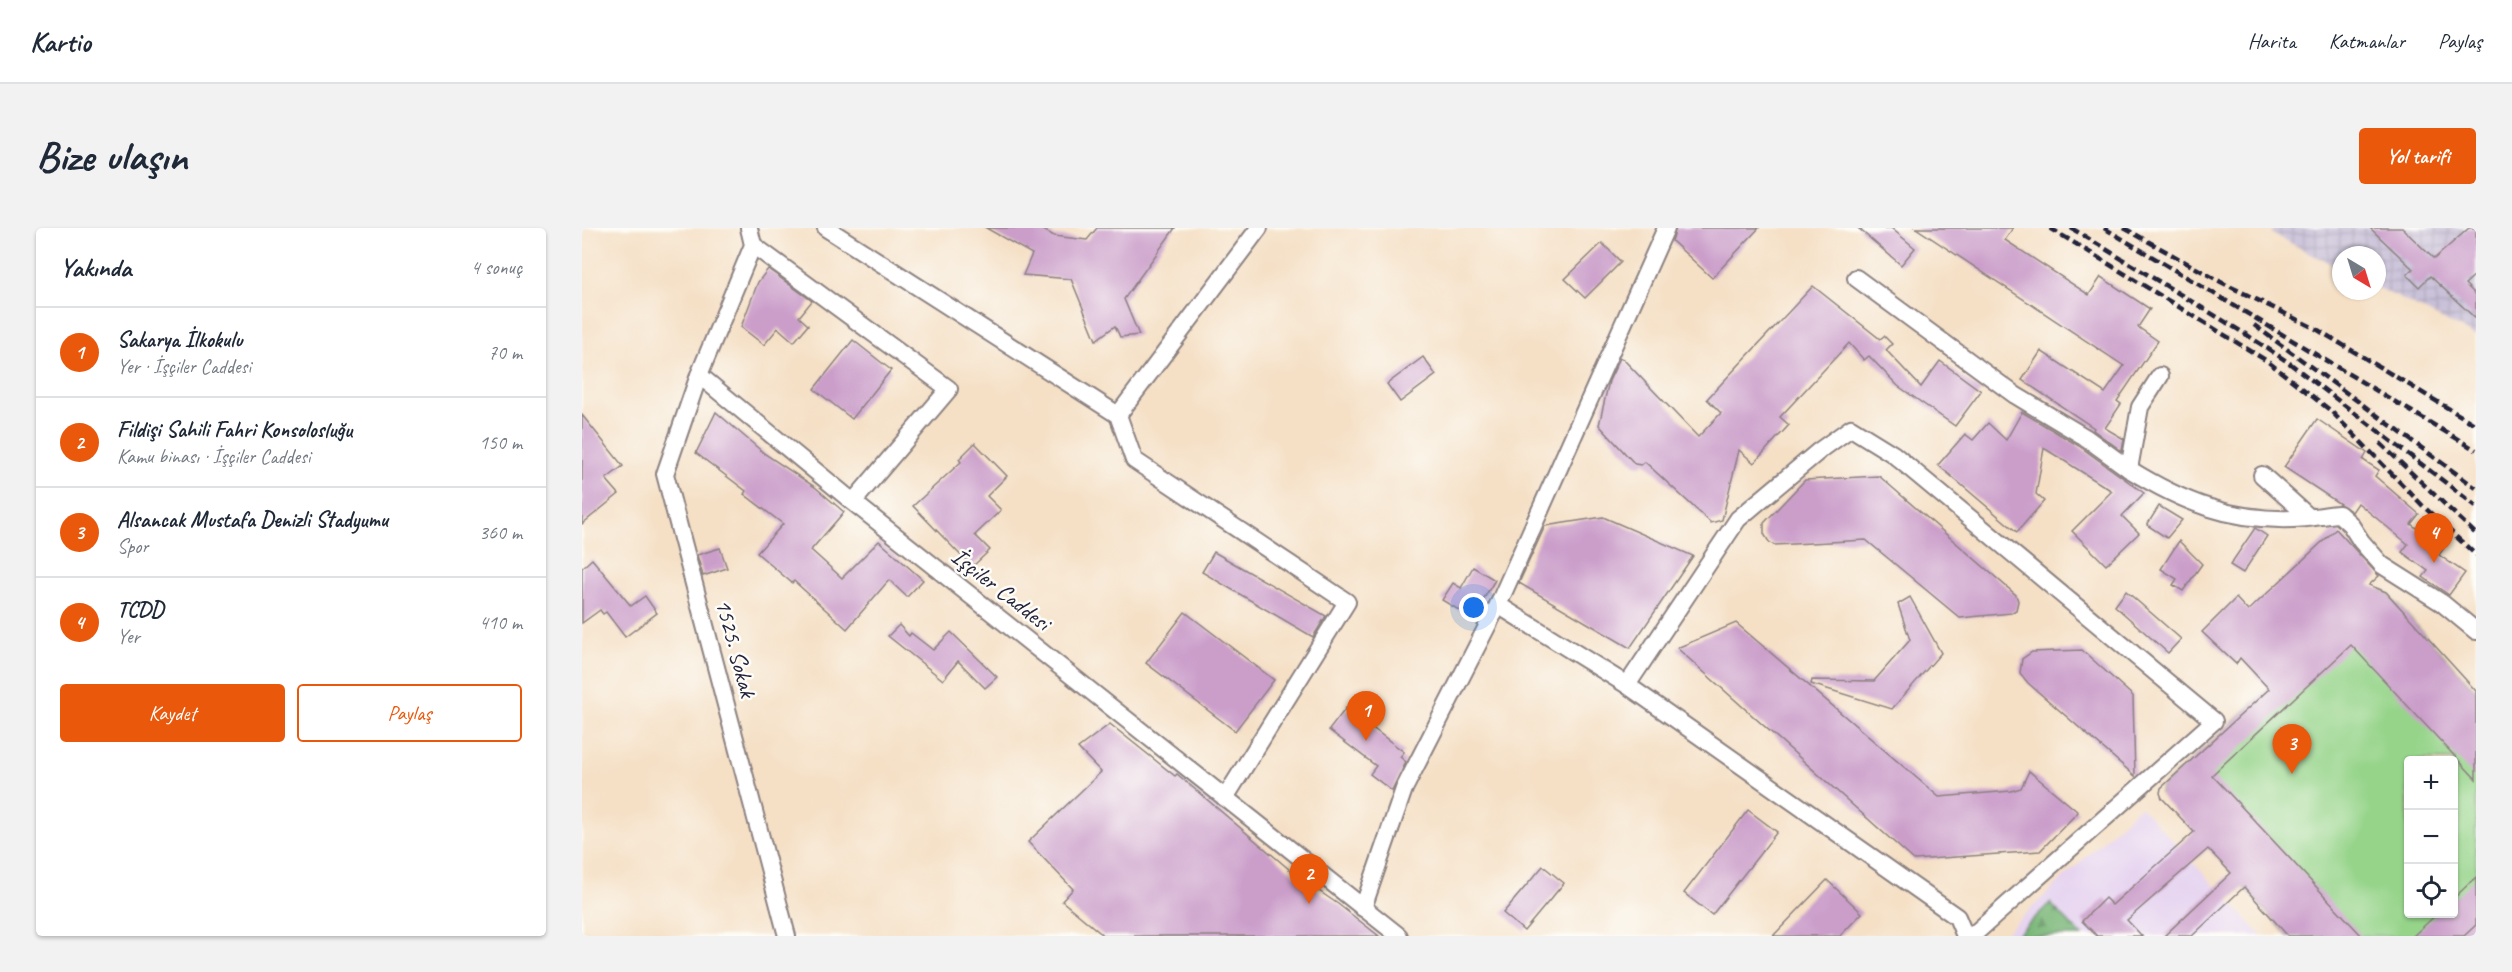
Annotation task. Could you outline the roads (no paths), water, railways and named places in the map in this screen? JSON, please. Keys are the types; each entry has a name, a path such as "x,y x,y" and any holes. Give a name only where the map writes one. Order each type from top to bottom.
{"street":[{"path":"699,375 753,245 749,228"},
{"path":"826,228 1119,415 1134,460 1347,603 1225,798"},
{"path":"1119,415 1259,228"},
{"path":"1363,908 1404,789 1498,605 1666,228"},
{"path":"753,245 949,388 853,502"},
{"path":"1856,278 2015,394 2085,437 2156,486 2220,512 2269,519 2339,514 2350,524 2382,565 2442,603 2476,631"},
{"name":"İşçiler Caddesi","path":"699,375 853,502 1399,936"},
{"name":"1525. Sokak","path":"699,375 665,474 787,936"},
{"path":"2129,469 2140,407 2160,376"},
{"path":"1628,685 1738,519 1819,451 1851,428 1893,454 2214,721 1972,936"},
{"path":"2262,475 2309,517"},
{"path":"1498,605 1628,685 1957,916 1965,936"}],"railway":[{"path":"2050,228 2267,361 2330,410 2423,506 2476,555"},
{"path":"2071,228 2288,362 2476,506"},
{"path":"2104,228 2476,450"},
{"path":"2124,228 2221,282 2318,330 2476,425"},
{"path":"2254,325 2476,488"},
{"path":"2380,443 2476,534"}],"place":[{"name":"TCDD","path":"2434,563"},
{"name":"Sakarya İlkokulu","path":"1366,741"},
{"name":"Alsancak Mustafa Denizli Stadyumu","path":"2292,774"},
{"name":"Fildişi Sahili Fahri Konsolosluğu","path":"1309,904"}]}
